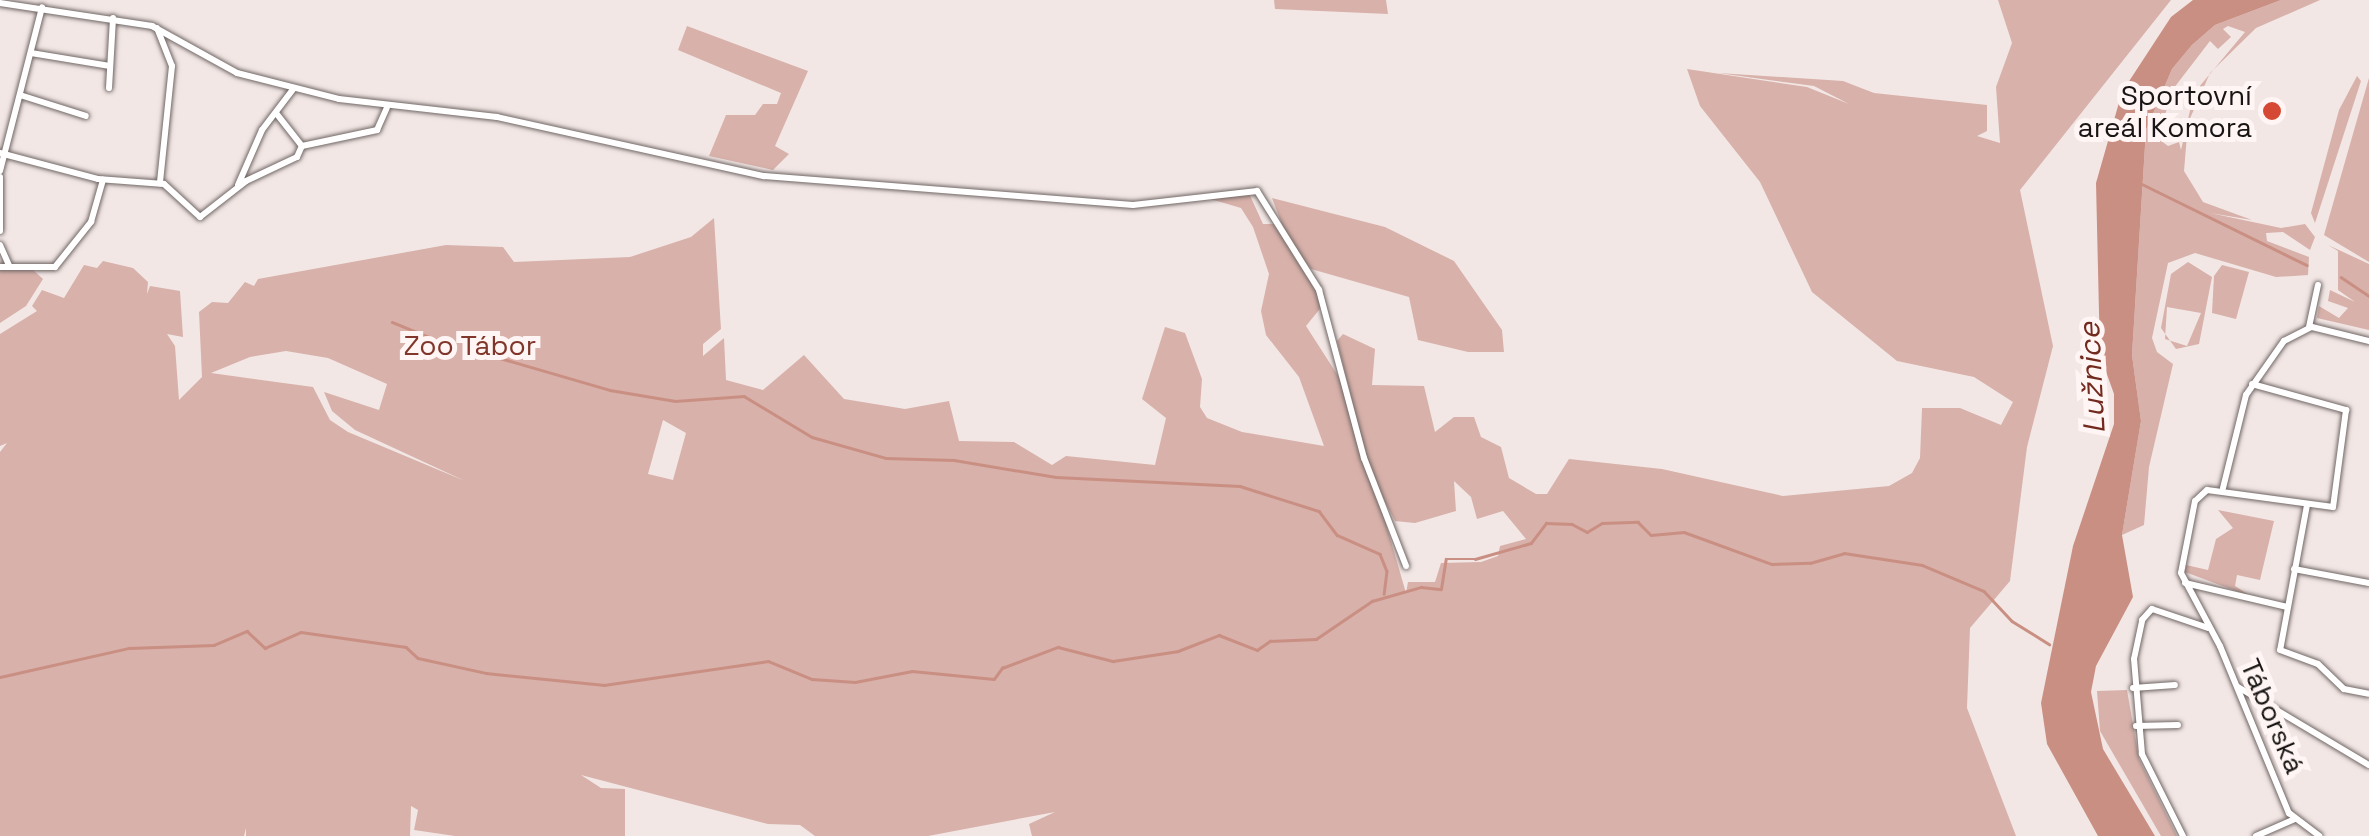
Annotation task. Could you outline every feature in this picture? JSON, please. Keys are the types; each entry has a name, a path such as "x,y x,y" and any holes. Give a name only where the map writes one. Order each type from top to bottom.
{"street":[{"path":"0,2 157,28 237,73 294,88 387,108 497,117 772,177 1133,205 1243,189 1261,193 1319,290 1364,458 1406,566"},
{"path":"0,231 2,153 42,8"},
{"path":"108,88 113,18"},
{"path":"157,28 172,66 160,183"},
{"path":"31,53 110,66"},
{"path":"238,186 276,113 294,88"},
{"path":"20,95 86,116"},
{"path":"302,146 374,132 387,108"},
{"path":"276,113 302,146"},
{"path":"2,153 103,180 160,183 200,217 238,186 297,156 302,146"},
{"path":"0,268 55,268 91,222 103,180"},
{"path":"0,245 10,266"},
{"path":"2310,327 2318,285"},
{"path":"2223,488 2252,384 2284,341 2310,327 2369,340"},
{"path":"2252,384 2346,410 2332,508 2223,488 2196,498 2184,582 2287,607"},
{"path":"2307,505 2282,653 2316,663 2344,688 2369,694"},
{"path":"2294,569 2369,584"},
{"name":"Táborská","path":"2184,582 2238,686 2295,820"},
{"path":"2200,612 2206,590"},
{"path":"2183,836 2146,768 2136,726 2133,688 2142,620 2157,610 2210,629"},
{"path":"2133,688 2176,685"},
{"path":"2238,686 2369,765"},
{"path":"2136,726 2178,725"},
{"path":"2256,836 2295,820 2319,836"}],"green space":[{"path":"1274,0 1386,0 1388,14 1275,9"},
{"name":"Zoo Tábor","path":"1998,0 2171,0 2020,190 2053,346 2027,447 2010,581 1970,628 1967,708 2016,836 1032,836 1029,824 1055,812 928,836 815,836 800,825 768,824 581,775 601,788 625,789 625,836 455,836 414,830 418,810 411,806 410,836 246,836 246,828 244,836 0,836 0,452 7,443 0,446 0,334 37,311 32,306 42,290 64,298 84,265 97,268 103,261 133,268 148,282 147,294 150,286 180,291 183,337 167,334 175,346 179,400 202,377 199,312 212,302 228,303 245,282 254,286 258,279 446,245 503,247 514,262 630,257 691,237 714,218 721,329 703,344 703,356 724,338 726,380 763,390 804,355 844,399 905,409 949,401 959,441 1014,442 1052,465 1066,456 1155,465 1166,418 1142,399 1165,327 1185,333 1202,379 1200,407 1207,418 1242,432 1324,446 1299,377 1266,335 1261,311 1269,274 1253,227 1241,208 1207,198 1248,191 1263,224 1275,224 1315,285 1323,305 1306,326 1342,382 1362,441 1337,341 1343,334 1375,349 1372,385 1424,386 1435,432 1454,417 1474,417 1481,437 1501,447 1509,478 1536,494 1547,494 1569,459 1662,469 1783,496 1889,486 1912,473 1920,458 1922,408 1960,408 2001,425 2013,402 1974,377 1897,361 1812,292 1760,182 1700,106 1687,69 1807,87 1849,104 1814,86 1718,73 1843,81 1874,93 1987,105 1987,131 1977,136 2000,143 1996,87 2012,43","holes":["286,351 328,358 387,384 379,410 324,392 332,411 355,430 465,481 348,432 330,420 313,387 211,373 250,357","663,420 686,433 673,480 648,474","1373,479 1395,521 1415,523 1456,511 1454,481 1471,497 1477,519 1503,511 1526,539 1500,546 1498,556 1481,562 1441,563 1435,582 1408,582 1406,593"]},
{"path":"2281,0 2320,0 2256,28 2214,69 2245,32 2228,26 2223,29 2231,37 2218,49 2210,41 2170,93 2160,140 2168,146 2179,142 2181,150 2194,93 2209,75 2188,123 2184,171 2203,202 2252,220 2210,213 2281,228 2305,224 2315,237 2310,250 2283,232 2266,233 2267,241 2309,257 2308,275 2276,277 2195,253 2168,263 2152,338 2157,352 2173,364 2149,467 2144,525 2122,535 2141,421 2132,355 2146,130 2172,69 2215,25"},
{"path":"687,26 808,71 775,146 789,154 773,170 709,156 726,115 755,115 763,104 777,104 781,93 678,50"},
{"path":"2357,76 2361,81 2315,223 2311,213 2339,110"},
{"path":"2369,78 2369,262 2324,235"},
{"path":"1272,198 1385,227 1454,261 1502,330 1504,352 1468,352 1418,340 1409,297 1311,269 1289,243"},
{"path":"2328,245 2369,264 2369,330 2317,318 2319,306 2339,318 2348,308 2328,301 2330,290 2355,302 2338,290 2338,251"},
{"path":"2188,262 2212,277 2199,344 2176,349 2170,341 2187,346 2201,313 2167,307 2165,334 2161,328 2171,274"},
{"path":"2222,265 2249,272 2236,319 2212,313 2214,276"},
{"path":"30,267 43,279 26,306 0,323 0,270"},
{"path":"2218,510 2274,521 2260,580 2237,575 2235,586 2252,597 2185,572 2186,565 2208,570 2216,539 2233,528"},
{"path":"2127,690 2139,759 2177,836 2161,836 2100,731 2097,691"}],"shaded area":[{"path":"2193,0 2281,0 2215,25 2192,45 2172,69 2146,130 2132,355 2141,421 2122,535 2133,597 2096,666 2091,692 2103,749 2155,836 2098,836 2047,744 2041,703 2073,546 2114,424 2114,394 2100,355 2096,183 2122,92 2171,17"}],"waterway":[{"path":"2138,182 2307,265"},
{"path":"2341,277 2369,296"},
{"path":"392,322 451,346"},
{"path":"469,349 610,390 675,401 744,396 812,437 886,458 954,460 1056,477 1240,486 1319,511 1337,535 1380,554 1387,571 1384,594"},
{"path":"0,677 129,648 214,645 247,631 265,648 301,632 406,647 418,658 486,673 604,685 768,661 812,679 855,682 912,671 994,679 1002,668 1058,647 1113,661 1178,651 1219,635 1257,650 1270,641 1316,639 1372,601 1421,587 1441,589 1446,559 1475,559 1531,543 1546,523 1572,524 1587,532 1602,523 1638,522 1651,535 1684,532 1772,564 1810,563 1844,553 1922,565 1984,591 2012,621 2049,644"}],"place":[{"name":"Sportovní areál Komora","path":"2272,111"}],"water label":[{"name":"Lužnice","path":"2092,378"}]}
